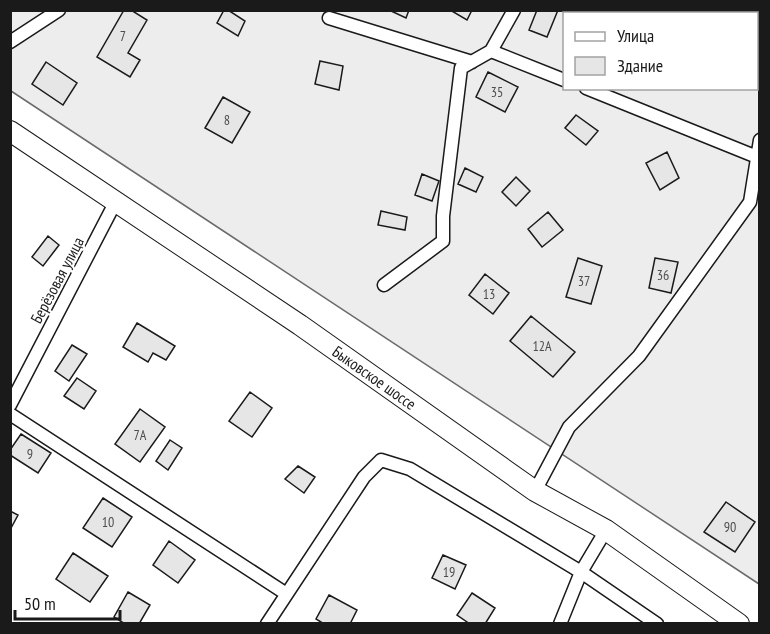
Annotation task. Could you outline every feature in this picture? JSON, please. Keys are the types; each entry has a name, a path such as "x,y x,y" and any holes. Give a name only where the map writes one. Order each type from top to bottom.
{"main road":[{"name":"Быковское шоссе","path":"10,130 300,325 535,490 606,530 739,624"}],"street":[{"path":"10,42 59,10"},
{"path":"384,285 443,241 442,216 462,68 491,51 514,10"},
{"path":"328,18 472,62"},
{"path":"491,51 563,80"},
{"path":"591,90 757,157"},
{"path":"535,490 569,427 639,356 750,202 759,140"},
{"name":"Берёзовая улица","path":"10,405 116,201"},
{"path":"10,414 285,593"},
{"path":"267,624 285,593 317,550 364,477 381,460 410,469 581,572 657,624"},
{"path":"560,624 581,572 606,530"}],"shaded area":[{"path":"10,11 759,11 759,584 11,91"}],"building":[{"path":"124,10 131,10 147,20 128,53 140,60 130,77 97,57"},
{"path":"224,10 228,10 245,21 238,36 217,23"},
{"path":"389,10 409,10 406,18"},
{"path":"450,10 472,10 467,20"},
{"path":"537,10 558,10 547,37 529,30"},
{"path":"320,61 343,66 339,90 315,84"},
{"path":"46,62 77,83 63,105 32,84"},
{"path":"488,72 518,87 505,112 476,97"},
{"path":"223,97 250,112 232,143 205,128"},
{"path":"576,115 598,131 586,145 565,128"},
{"path":"667,152 679,178 660,190 646,163"},
{"path":"465,168 483,177 476,192 458,184"},
{"path":"422,174 439,181 432,201 415,195"},
{"path":"516,177 530,191 516,206 502,192"},
{"path":"381,211 407,217 405,230 378,225"},
{"path":"548,212 563,230 542,247 528,229"},
{"path":"48,236 59,245 43,266 32,257"},
{"path":"578,258 602,266 591,304 566,297"},
{"path":"655,258 678,262 671,293 649,288"},
{"path":"485,274 509,293 493,314 469,295"},
{"path":"531,316 575,352 553,377 510,341"},
{"path":"137,323 175,346 166,360 153,353 148,362 123,347"},
{"path":"72,345 87,354 69,381 55,371"},
{"path":"77,378 96,391 84,409 64,396"},
{"path":"250,392 272,408 252,437 229,421"},
{"path":"140,409 165,427 140,462 115,444"},
{"path":"21,434 51,453 38,473 10,455 10,450"},
{"path":"170,440 182,448 168,470 156,461"},
{"path":"298,466 315,477 304,493 285,479"},
{"path":"103,498 132,517 112,547 83,528"},
{"path":"726,502 755,522 735,552 704,532"},
{"path":"10,511 18,515 10,530"},
{"path":"169,541 195,560 178,583 153,565"},
{"path":"73,553 108,576 90,602 56,579"},
{"path":"443,555 466,565 455,589 432,578"},
{"path":"128,592 150,605 139,624 125,624 114,617"},
{"path":"472,593 495,608 485,624 470,624 457,615"},
{"path":"329,595 357,610 350,624 324,624 316,619"}]}
